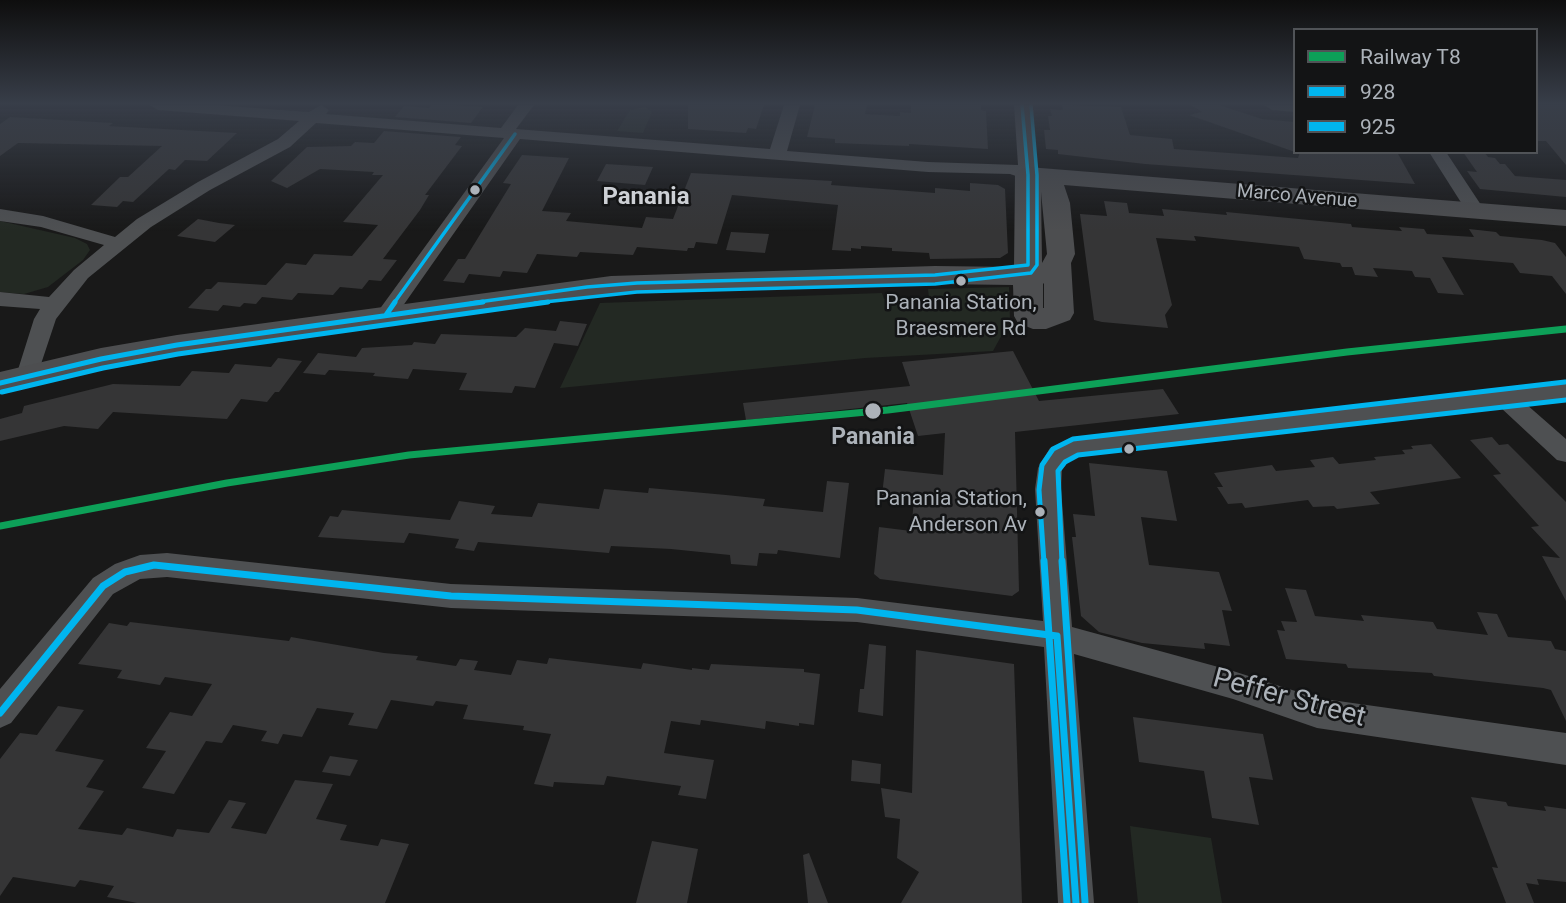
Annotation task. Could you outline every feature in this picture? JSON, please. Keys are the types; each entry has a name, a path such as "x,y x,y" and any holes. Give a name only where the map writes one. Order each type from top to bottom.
{"street":[{"path":"13,379 54,304 81,274 117,243 185,197 276,147"},
{"path":"386,315 501,147"},
{"name":"Marco Avenue","path":"677,147 964,169 992,176 1039,182 1566,218"},
{"path":"777,155 779,147"},
{"path":"1031,147 1039,182 1028,275 1030,317 1040,320 1056,316 1060,310 1058,265 1061,254 1057,203 1039,182"},
{"path":"1438,154 1476,211"},
{"path":"0,215 43,222 117,243"},
{"path":"13,379 141,351 611,285 935,275 1028,275 1048,273 1058,265"},
{"path":"0,299 54,304"},
{"path":"1076,903 1048,477 1050,468 1059,456 1075,447 1100,443 1566,391"},
{"path":"1505,398 1566,453"},
{"name":"Peffer Street","path":"0,713 95,594 113,578 153,565 451,596 857,610 1057,636 1233,685 1317,713 1566,749"}],"shaded area":[{"path":"0,221 75,238 87,244 90,250 83,260 48,287 24,294 0,292"},
{"path":"1009,287 1010,320 993,351 865,358 560,388 600,303 882,293 884,299 929,298 928,289"},
{"path":"1130,826 1211,838 1222,903 1138,903"}],"building":[{"path":"0,147 12,147 0,156"},
{"path":"161,147 222,147 207,161 185,160 175,170 169,169 133,202 123,201 117,207 91,205 120,177 128,177"},
{"path":"307,147 461,147 425,195 429,195 420,210 383,259 397,260 381,281 369,280 362,289 340,287 333,295 298,293 292,300 262,297 256,304 244,303 240,307 223,305 218,311 188,308 206,289 211,289 218,282 266,285 286,263 306,265 314,254 352,256 378,225 343,222 383,175 372,175 374,172 320,169 287,188 271,181"},
{"path":"1174,147 1298,158 1299,154 1398,154 1415,184 1145,164 1058,154 1058,150 1046,149"},
{"path":"1551,147 1566,147 1566,165"},
{"path":"1464,154 1486,154 1495,158 1500,164 1505,164 1515,176 1566,180 1566,197 1480,189 1467,171 1477,172"},
{"path":"522,155 569,158 542,211 571,213 566,221 642,228 646,217 673,219 691,173 832,181 831,185 935,193 935,188 970,191 970,183 998,185 1005,189 1008,253 1000,258 930,259 929,253 892,251 892,248 861,246 861,249 851,248 851,251 832,250 838,205 732,195 717,244 696,242 694,248 688,248 687,251 637,247 633,255 580,252 577,257 537,254 527,273 503,271 500,277 469,274 464,283 443,281 458,259 465,259 511,184 503,183"},
{"path":"606,164 653,167 645,185 597,181"},
{"path":"1104,201 1127,203 1129,213 1164,216 1162,209 1227,215 1226,212 1351,224 1352,227 1402,231 1399,227 1424,229 1427,234 1474,237 1469,229 1496,232 1500,236 1542,240 1555,243 1566,257 1566,294 1552,276 1520,273 1513,263 1442,257 1464,295 1438,293 1430,278 1415,277 1412,271 1373,268 1378,277 1355,275 1352,267 1342,267 1340,263 1304,259 1299,247 1194,236 1196,241 1156,238 1172,305 1165,315 1168,328 1102,322 1094,320 1080,214 1107,216"},
{"path":"198,219 235,225 215,242 177,236"},
{"path":"731,232 769,234 765,253 726,250"},
{"path":"560,321 587,324 578,346 554,343 535,388 515,386 512,393 459,390 467,373 413,369 408,379 373,376 375,373 329,370 325,375 303,373 318,353 356,357 362,348 412,345 414,342 435,344 441,334 516,337 525,328 556,331"},
{"path":"1013,351 1039,401 1163,389 1179,414 1015,432 1019,591 1012,596 880,579 874,574 879,527 911,531 914,500 882,495 885,469 943,475 945,433 918,436 907,403 746,420 743,403 910,386 902,362"},
{"path":"278,358 302,361 279,392 275,392 267,402 241,399 227,419 113,412 98,429 64,426 0,441 0,419 22,413 24,406 113,384 180,386 192,371 229,373 235,364 271,367"},
{"path":"1492,437 1499,445 1508,444 1566,502 1566,601 1542,556 1560,558 1531,527 1539,526 1493,475 1501,474 1470,440"},
{"path":"1431,444 1461,478 1370,492 1380,504 1337,509 1334,506 1313,507 1308,500 1245,508 1242,503 1228,504 1217,487 1223,487 1214,473 1272,465 1276,471 1315,467 1310,460 1333,457 1339,464 1376,460 1374,457 1405,454 1402,450 1413,449 1411,446"},
{"path":"1089,463 1167,471 1177,521 1141,517 1149,565 1219,572 1232,611 1222,610 1230,646 1204,643 1205,649 1142,643 1099,632 1081,616 1072,537 1076,537 1073,514 1095,516"},
{"path":"827,481 849,483 840,558 778,550 777,554 759,553 757,566 731,564 730,555 671,549 611,546 609,553 478,542 474,551 455,548 459,539 409,533 404,543 318,537 330,516 338,517 342,510 450,520 459,501 495,506 491,514 532,517 538,503 599,509 604,489 648,493 649,488 765,499 763,506 823,512"},
{"path":"1285,588 1306,590 1315,616 1364,621 1361,615 1433,622 1437,629 1488,635 1477,612 1497,614 1508,637 1551,641 1555,649 1566,651 1566,721 1551,690 1543,688 1434,676 1432,673 1348,668 1346,664 1286,659 1277,630 1285,631 1281,621 1297,622"},
{"path":"130,622 289,641 291,637 418,656 416,660 456,666 460,659 478,661 474,670 511,675 517,660 547,664 549,658 641,669 643,663 709,670 711,664 804,669 804,672 820,674 814,725 799,723 799,726 766,721 765,729 701,720 700,725 671,721 664,753 714,760 706,799 678,795 681,786 607,776 604,785 554,782 553,787 534,784 551,734 523,730 524,726 463,719 468,705 436,701 433,706 391,700 377,729 348,725 354,713 317,708 302,737 283,734 278,744 261,741 267,731 233,725 222,743 206,741 174,794 142,788 166,751 146,748 170,712 192,716 212,684 165,677 160,685 117,678 122,670 78,664 109,623 127,626"},
{"path":"869,644 886,646 883,716 858,712 860,689 864,689"},
{"path":"916,650 1014,664 1022,903 901,903 919,872 897,858 900,819 885,817 881,788 912,793"},
{"path":"58,706 84,710 55,751 104,760 86,787 104,791 78,829 122,835 127,828 173,837 177,829 209,833 229,800 246,803 231,828 266,834 295,780 333,784 316,819 347,825 340,840 378,846 381,839 409,844 385,903 137,903 107,897 114,886 80,880 75,887 13,877 0,896 0,759 20,733 37,735"},
{"path":"1133,717 1263,734 1273,780 1249,777 1259,825 1212,818 1204,771 1139,762"},
{"path":"330,756 358,760 350,776 322,772"},
{"path":"852,760 881,764 880,784 851,781"},
{"path":"1471,797 1546,811 1544,806 1566,809 1566,882 1537,879 1539,885 1526,883 1534,903 1506,903 1492,867 1498,868"},
{"path":"652,841 698,849 687,903 636,903"},
{"path":"809,853 828,903 808,903 803,855"}],"rail line":[{"name":"T8","path":"0,526 227,483 409,455 888,410 1347,352 1566,329"}],"transit line":[{"name":"928","path":"386,315 506,147"},
{"name":"928","path":"0,383 101,359 177,345 587,287 637,283 935,275 1028,265 1026,147"},
{"name":"925","path":"2,392 103,368 178,354 588,296 637,292 935,284 1031,273 1037,265 1035,147"},
{"path":"1067,903 1039,490 1042,465 1053,449 1073,439 1099,434 1565,382"},
{"path":"1085,902 1057,489 1058,471 1065,462 1078,455 1101,452 1566,400"},
{"name":"928","path":"0,713 103,586 125,572 154,565 451,596 857,610 1057,636"},
{"name":"928","path":"1057,636 1076,903"}],"place":[{"name":"Panania Station, Braesmere Rd","path":"961,281"},
{"name":"Panania","path":"873,411"},
{"name":"Panania Station, Anderson Av","path":"1040,512"}],"district":[{"name":"Panania","path":"646,198"}]}
